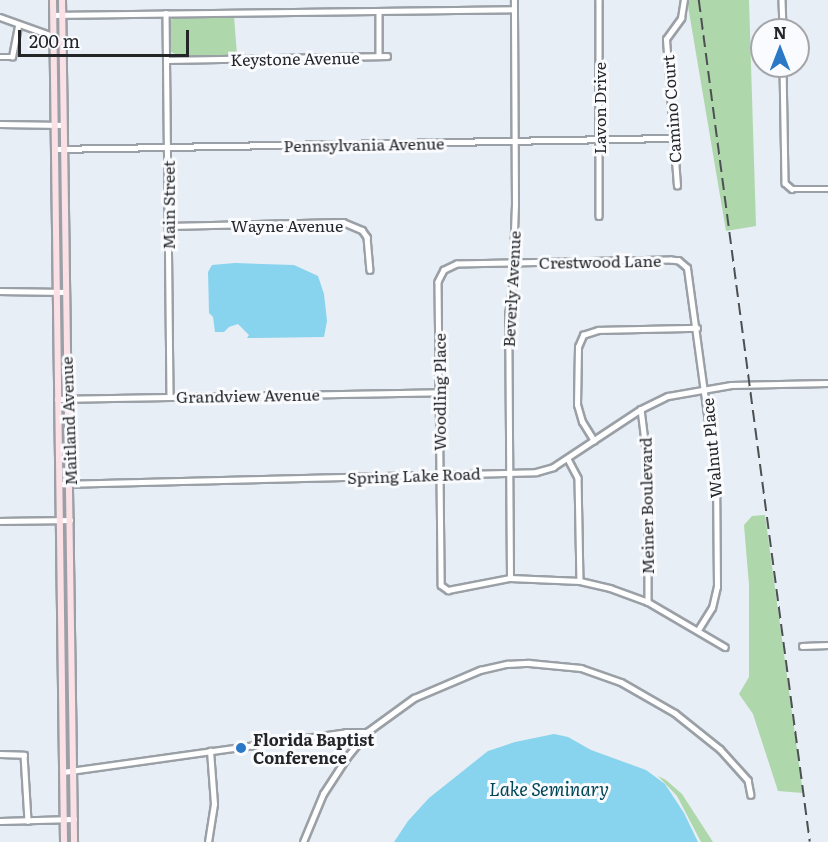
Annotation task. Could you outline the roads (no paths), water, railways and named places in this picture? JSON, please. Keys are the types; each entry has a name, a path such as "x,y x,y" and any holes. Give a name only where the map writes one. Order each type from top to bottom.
{"main road":[{"name":"Maitland Avenue","path":"53,0 55,292 61,520 64,842"},
{"name":"Maitland Avenue","path":"62,0 64,292 70,483 74,842"},
{"path":"62,658 72,646"}],"street":[{"name":"Beverly Avenue","path":"510,578 508,315 512,286 515,206 514,0"},
{"name":"Lavon Drive","path":"598,0 599,216"},
{"name":"Camino Court","path":"677,186 666,39 681,18 684,0"},
{"path":"782,0 783,18"},
{"path":"53,15 514,9"},
{"path":"379,11 379,56"},
{"name":"Main Street","path":"166,14 170,397"},
{"path":"0,17 18,25 34,27 53,36"},
{"path":"0,57 12,57 18,25"},
{"name":"Keystone Avenue","path":"167,60 387,56"},
{"path":"783,78 785,183 792,189 828,189"},
{"path":"0,124 63,125"},
{"name":"Pennsylvania Avenue","path":"54,149 673,138"},
{"name":"Wayne Avenue","path":"168,226 343,222 362,230 367,237 370,270"},
{"name":"Crestwood Lane","path":"444,270 457,264 512,262 672,260 685,264"},
{"name":"Walnut Place","path":"685,264 690,274 716,480 717,587 712,608 698,630"},
{"name":"Woodling Place","path":"444,270 438,282 440,579 443,588 452,589 510,578"},
{"path":"0,291 64,292"},
{"path":"594,441 582,422 577,405 578,347 583,335 598,330 697,328"},
{"name":"Spring Lake Road","path":"60,484 440,476 545,470 568,459 641,409 668,396 706,388 746,384 828,383"},
{"name":"Grandview Avenue","path":"57,399 440,392"},
{"name":"Meiner Boulevard","path":"641,409 648,466 648,602"},
{"path":"568,459 576,472 579,483 580,581"},
{"path":"0,521 70,520"},
{"path":"61,576 71,576"},
{"path":"510,578 580,581 648,602 725,647"},
{"path":"802,646 828,645"},
{"path":"303,842 323,794 347,757 367,732 414,698 480,670 507,664 529,663 581,668 621,682 675,713 734,763 748,780 751,795"},
{"path":"63,772 346,732 367,732"},
{"path":"208,842 211,834 214,789 210,751"},
{"path":"0,754 24,755 28,820"},
{"path":"0,821 74,819"}],"water":[{"path":"235,263 294,265 318,276 324,294 327,321 324,337 247,338 249,335 238,324 229,327 224,332 215,332 213,317 209,313 208,272 212,265"},
{"name":"Lake Seminary","path":"554,734 568,737 591,750 646,770 665,784 684,813 698,842 394,842 408,821 429,798 488,751 515,742"}],"railway":[{"path":"699,0 810,842"}],"place":[{"name":"Florida Baptist Conference","path":"241,748"}]}
